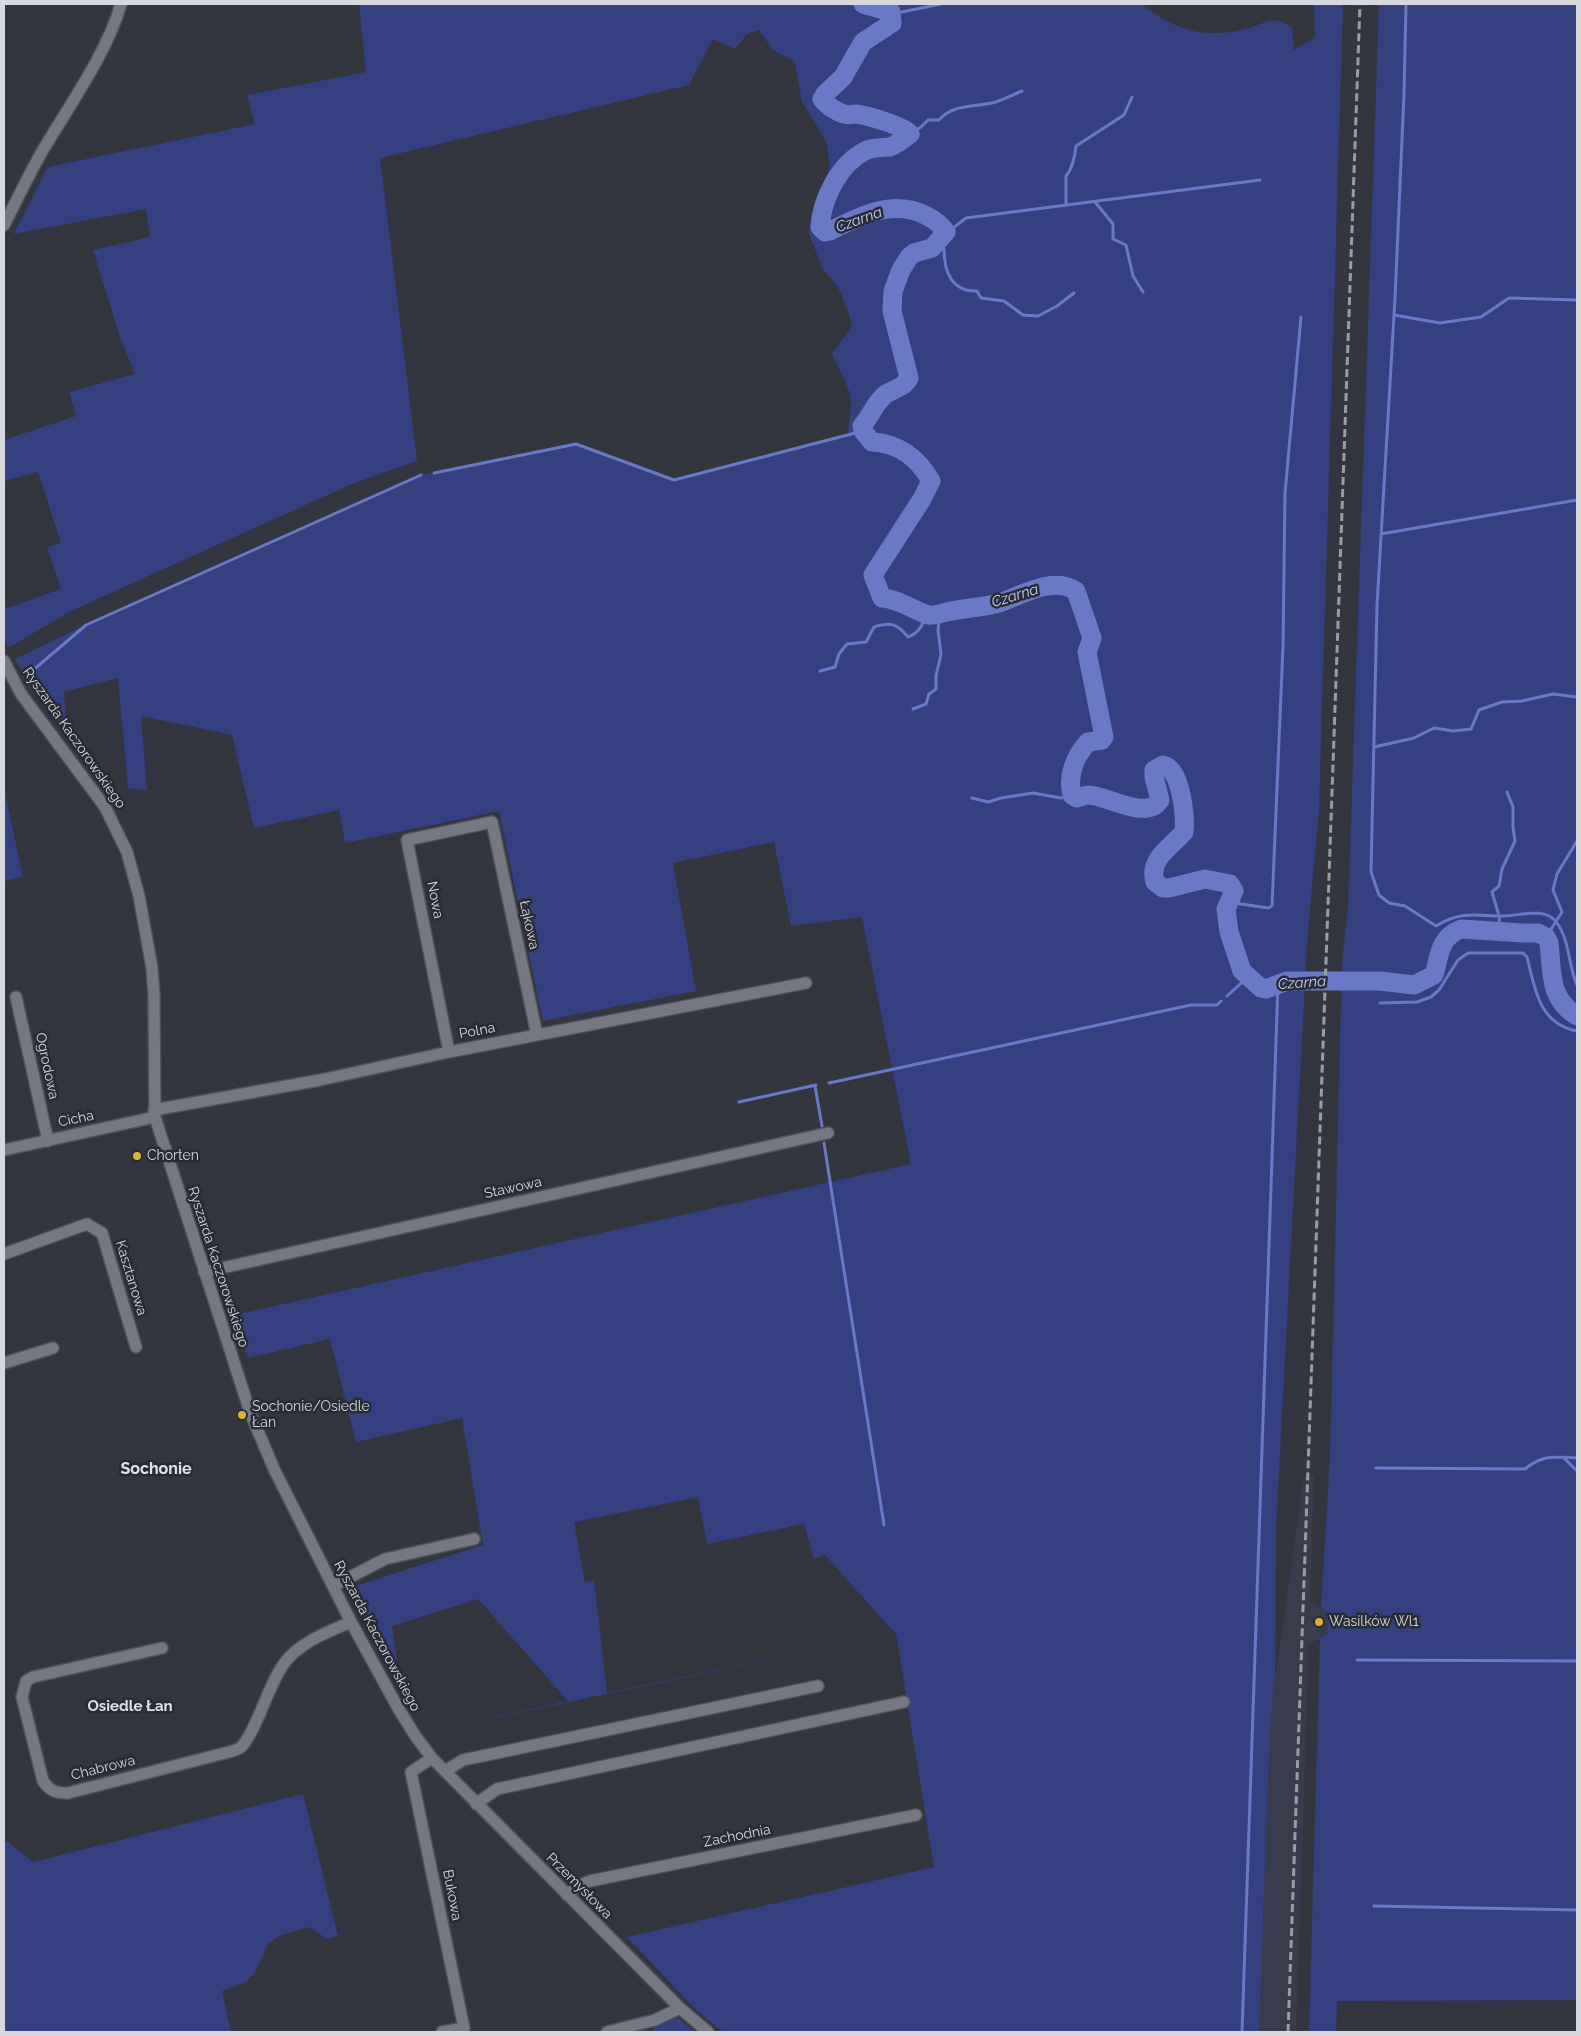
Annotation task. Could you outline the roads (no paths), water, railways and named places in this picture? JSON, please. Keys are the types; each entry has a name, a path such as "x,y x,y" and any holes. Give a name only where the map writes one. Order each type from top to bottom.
{"street":[{"path":"4,225 41,152 106,41 120,4"},
{"name":"Ryszarda Kaczorowskiego","path":"4,661 21,694 105,807 127,852 139,896 152,968 154,996 154,1114 250,1412 274,1469 332,1586 398,1708 432,1758"},
{"name":"Łąkowa","path":"492,822 537,1035"},
{"name":"Nowa","path":"449,1052 408,840 492,822"},
{"name":"Polna","path":"154,1114 449,1052 806,983"},
{"name":"Ogrodowa","path":"16,997 48,1141"},
{"name":"Cicha","path":"4,1150 48,1141 154,1114"},
{"name":"Stawowa","path":"204,1272 828,1134"},
{"name":"Kasztanowa","path":"4,1254 87,1224 102,1234 136,1347"},
{"path":"4,1363 53,1348"},
{"path":"332,1586 385,1560 474,1539"},
{"name":"Chabrowa","path":"162,1648 34,1677 26,1681 22,1697 43,1781 49,1789 58,1793 68,1793 220,1755 240,1748 247,1739 272,1682 284,1663 297,1650 316,1637 351,1622"},
{"path":"445,1772 463,1760 818,1686"},
{"path":"476,1804 497,1789 904,1702"},
{"name":"Przemysłowa","path":"432,1758 680,2008 708,2032"},
{"name":"Bukowa","path":"432,1758 411,1772 465,2030 442,2032"},
{"name":"Zachodnia","path":"568,1895 580,1885 590,1881 916,1815"},
{"path":"607,2032 656,2020 680,2008"}],"waterway":[{"name":"Czarna","path":"863,4 891,12 892,23 863,42 843,77 822,99 841,113 877,119 902,128 910,134 890,147 867,150 848,164 840,173 828,194 821,216 820,227 825,232 830,231 876,211 900,209 912,210 925,215 937,222 946,232 932,248 914,253 909,257 901,270 893,291 892,311 909,378 902,386 882,397 862,426 863,431 872,442 890,445 906,453 920,465 931,481 922,499 873,575 882,598 895,600 922,613 932,615 999,603 1037,588 1048,586 1058,585 1076,591 1092,638 1087,652 1104,737 1102,740 1088,742 1079,754 1071,774 1072,795 1077,798 1088,795 1097,796 1137,808 1154,806 1160,800 1154,770 1163,765 1169,768 1174,775 1181,794 1184,832 1167,848 1158,860 1154,874 1155,882 1163,888 1205,879 1230,884 1234,891 1226,909 1229,932 1242,971 1261,988 1266,989 1287,981 1380,981 1414,985 1434,975 1444,942 1448,937 1461,929 1538,933 1546,937 1549,943 1554,984 1561,1002 1577,1016"},
{"name":"Czarna","path":"880,8 881,4"},
{"path":"892,14 941,4"},
{"path":"1406,4 1395,298 1377,605 1371,872 1379,895 1389,903 1405,906 1436,926 1445,921 1469,915 1503,916 1539,913 1552,918 1561,930 1567,945 1577,985"},
{"path":"910,134 928,120 939,120 951,111 996,102 1022,91"},
{"path":"1066,205 1066,176 1072,166 1076,146 1124,115 1132,97"},
{"path":"944,235 966,218 1260,180"},
{"path":"1095,202 1113,224 1113,239 1126,245 1133,276 1143,292"},
{"path":"935,245 944,249 948,273 951,279 961,288 977,291 981,298 1004,301 1023,315 1038,316 1057,306 1074,293"},
{"path":"1394,315 1440,323 1481,317 1509,298 1577,300"},
{"path":"1228,902 1268,908 1272,906 1283,646 1285,493 1301,317"},
{"path":"434,473 576,444 674,480 863,431"},
{"path":"31,672 86,625 421,475"},
{"path":"1381,534 1577,500"},
{"path":"913,709 926,704 929,694 936,689 936,676 941,654 938,630 940,613"},
{"path":"820,671 835,667 839,654 847,644 866,642 874,627 885,624 897,626 908,637 920,628 926,614"},
{"path":"1374,747 1414,738 1434,728 1453,731 1471,729 1479,710 1502,702 1522,701 1553,694 1577,697"},
{"path":"1500,932 1499,916 1492,892 1499,886 1502,869 1515,841 1513,807 1507,792"},
{"path":"972,798 988,802 1033,793 1061,798 1072,795"},
{"path":"1546,937 1562,912 1553,890 1557,874 1577,841"},
{"path":"1380,1003 1417,1002 1431,997 1439,990 1458,960 1468,953 1523,953 1527,957 1536,993 1547,1013 1554,1021 1564,1027 1577,1031"},
{"path":"1227,996 1248,977"},
{"path":"1242,2032 1278,983"},
{"path":"829,1083 1191,1005 1217,1005 1221,1001"},
{"path":"739,1102 816,1085"},
{"path":"815,1086 822,1126"},
{"path":"824,1143 884,1525"},
{"path":"1376,1468 1525,1469 1544,1459 1556,1457 1577,1458"},
{"path":"1563,1457 1577,1471"},
{"path":"1357,1660 1577,1661"},
{"path":"1374,1906 1577,1910"}],"railway":[{"path":"1288,2032 1360,4"}],"place":[{"name":"Chorten","path":"137,1156"},
{"name":"Sochonie/Osiedle Łan","path":"242,1415"},
{"name":"Wasilków Wl1","path":"1319,1622"}],"district":[{"name":"Sochonie","path":"156,1469"},
{"name":"Osiedle Łan","path":"130,1706"}]}
